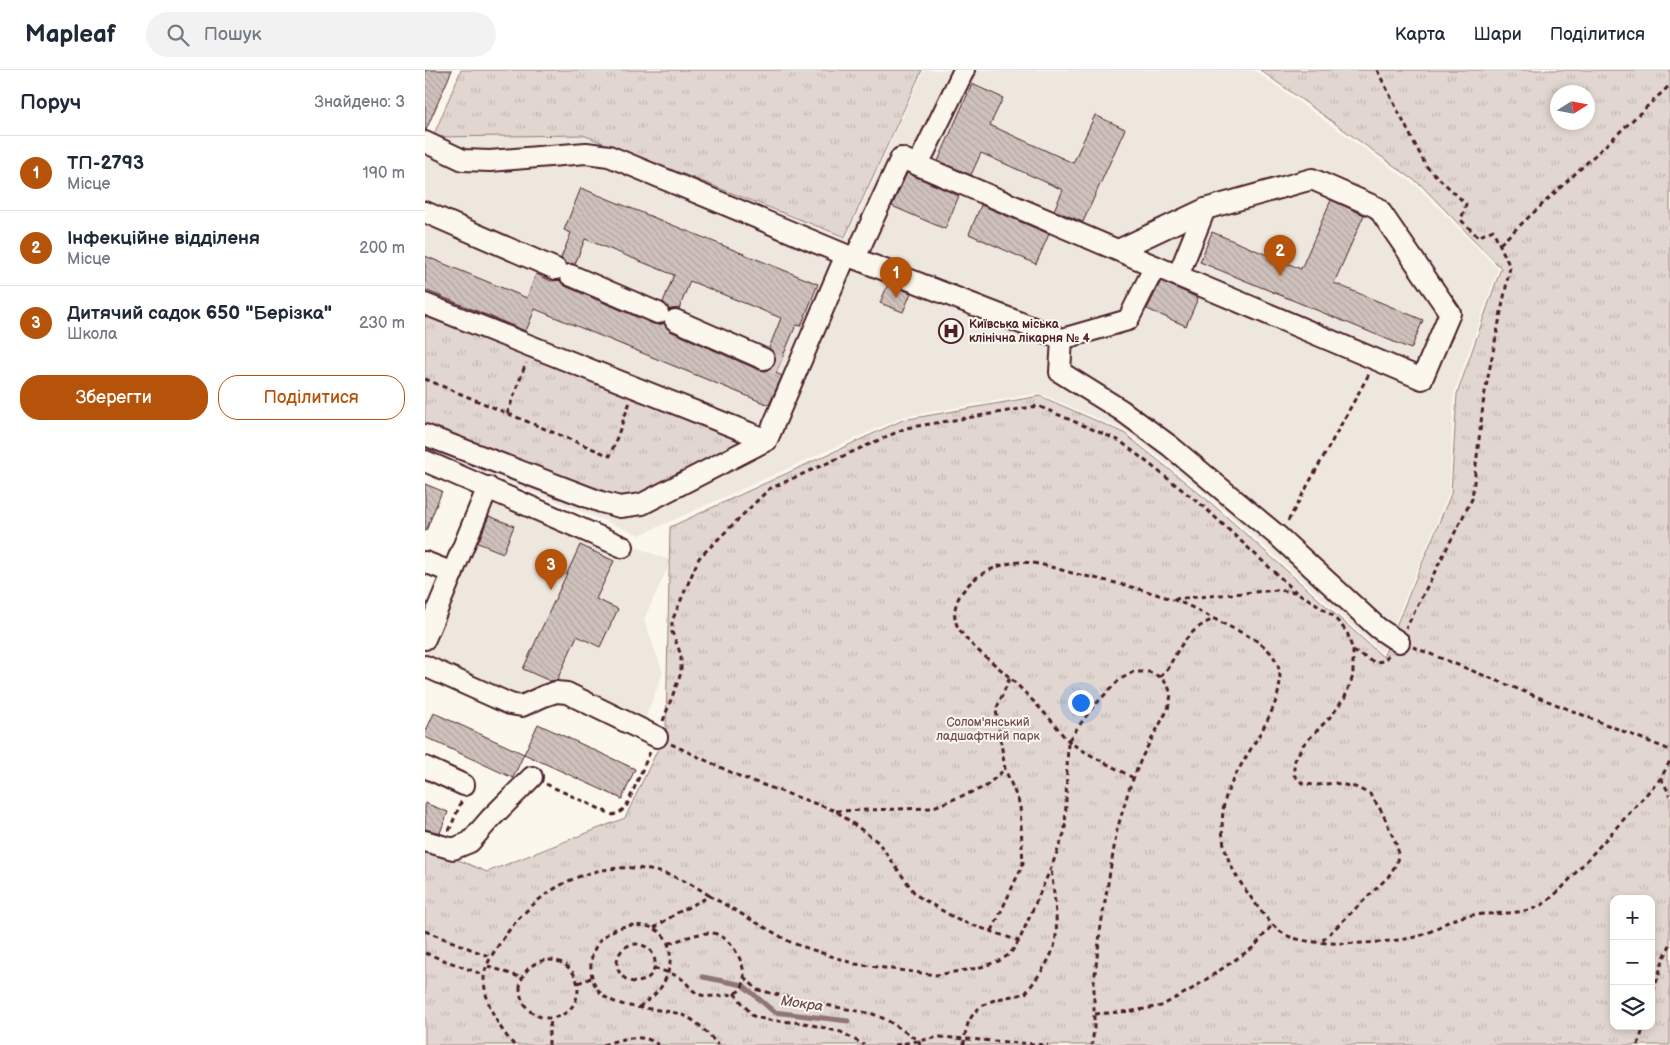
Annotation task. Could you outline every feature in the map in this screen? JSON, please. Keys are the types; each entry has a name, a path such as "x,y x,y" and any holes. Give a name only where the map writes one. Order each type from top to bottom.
{"lane":[{"path":"918,165 964,70"},
{"path":"425,142 463,160 489,161 586,153 609,156 851,257 1062,338 1128,320 1155,266"},
{"path":"767,440 780,366 851,257 901,158 1422,379 1449,312 1378,208 1311,179 1205,209 1118,250"},
{"path":"1178,276 1205,209"},
{"path":"425,212 780,366"},
{"path":"425,304 767,440"},
{"path":"1062,338 1060,372 1121,410 1171,446 1279,537 1379,628 1399,642"},
{"path":"425,435 601,502 619,507 642,504 767,440"},
{"path":"425,461 623,547"},
{"path":"425,638 488,487"},
{"path":"425,562 453,573"},
{"path":"425,666 510,704 522,706 556,692 567,693 657,737"},
{"path":"425,767 464,785"},
{"path":"434,844 453,849 470,842 490,818 532,777"}],"path":[{"path":"1353,651 1374,662 1384,661 1399,642 1472,499 1484,397 1510,266 1493,230 1478,237 1461,220 1466,204 1426,166 1377,70"},
{"path":"1500,244 1670,85"},
{"path":"507,414 532,346"},
{"path":"1279,537 1377,360"},
{"path":"425,379 610,456 636,388"},
{"path":"532,777 613,815 626,807 657,737 681,673 681,655 672,632 672,621 699,558 769,489 906,428 1038,406 1120,441 1204,507 1295,592 1333,616 1347,632 1353,651 1353,676 1345,697 1332,715 1303,745 1294,762 1294,775 1303,784 1335,783 1355,787 1370,794 1382,812 1399,848 1397,864 1388,877 1321,942"},
{"path":"1133,778 1068,741 1052,721 1010,677 966,639 957,626 955,609 958,596 969,583 993,568 1012,562 1025,562 1122,584 1173,600 1251,638 1267,649 1277,662 1280,675 1279,693 1271,712 1233,780 1225,802 1223,836 1226,855 1233,873 1273,924 1283,934 1294,938 1356,944 1418,936 1456,918 1527,910 1543,904 1561,889 1661,778 1670,761"},
{"path":"1173,600 1278,590 1295,592"},
{"path":"1160,677 1167,670 1178,650 1193,631 1214,619"},
{"path":"1399,642 1670,750"},
{"path":"514,1045 506,1036 491,1010 484,975 491,957 517,920 538,900 563,883 585,874 605,870 626,868 669,873 693,884 710,896 792,943 855,964 936,975 978,968 999,961 1010,954 1019,941 1065,831 1068,741 1092,708 1119,680 1133,672 1149,672 1160,677 1168,685 1171,695 1169,709 1142,757 1133,778 1117,830 1094,982 1095,1014 1092,1045"},
{"path":"992,932 1023,864 1020,805 1005,769 996,710 1010,677"},
{"path":"657,737 741,777 835,811 878,842 916,895 958,920 1019,941"},
{"path":"835,811 931,808 985,787 1005,769"},
{"path":"1661,778 1670,795"},
{"path":"434,844 466,792 464,785"},
{"path":"964,1045 968,1020 977,1009 993,1000 1025,994 1049,957 1055,944 1051,868"},
{"path":"654,928 677,913 710,896"},
{"path":"1095,1014 1133,1012 1161,1006 1192,989 1254,947 1273,924"},
{"path":"639,1007 657,991 667,972 670,961 664,937 654,928 625,925 609,932 596,945 590,959 591,978 599,991 611,1002 623,1005 667,1011 688,1017 718,1045"},
{"path":"425,931 491,957"},
{"path":"654,968 681,978 698,994 708,996 734,993 739,991 743,985 744,977 738,954 733,946 720,935 712,933 703,934 667,944"},
{"path":"638,944 649,950 653,956 654,968 648,978 631,982 625,979 618,970 618,958 626,948 638,944"},
{"path":"1655,987 1663,960 1670,945"},
{"path":"425,953 484,975"},
{"path":"542,960 561,962 575,974 579,993 576,1002 562,1016 542,1018 533,1014 521,998 522,978 527,970 542,960"},
{"path":"487,966 522,978"},
{"path":"744,977 758,990 873,1014 887,1020 919,1043"},
{"path":"578,983 591,978"},
{"path":"734,993 753,1016 767,1020 804,1023 841,1032 864,1045"},
{"path":"549,1045 549,1029 552,1018"},
{"path":"1638,1045 1643,1030"},
{"path":"603,1045 632,1037 652,1040 658,1045"},
{"path":"895,1045 919,1043 939,1037 1048,1045"}],"shaded area":[{"name":"Київська міська клінічна лікарня № 4","path":"924,70 1254,70 1418,187 1498,269 1454,393 1449,493 1382,653 1212,499 1126,431 1039,393 902,417 640,535 425,449 425,134 433,137 583,135 846,239"},
{"path":"488,487 671,561 644,619 663,673 641,729 567,693 522,706 425,666 425,638"}],"green space":[{"path":"461,70 922,70 845,237 583,135 433,137"},
{"name":"Солом'янський ладшафтний парк","path":"1260,70 1670,70 1670,1045 425,1045 425,846 487,872 625,818 666,732 670,527 903,420 1040,396 1124,433 1210,502 1383,657 1451,494 1457,394 1501,268 1421,185"},
{"path":"425,312 750,439 641,498 619,501 425,427"}],"building":[{"path":"425,70 452,70 426,130 425,130"},
{"path":"972,84 1003,98 990,125 1073,163 1095,115 1125,129 1083,222 1054,210 1063,190 981,153 971,175 938,161"},
{"path":"907,173 959,196 945,229 892,206"},
{"path":"581,188 818,284 801,326 796,325 776,373 782,376 769,405 535,309 526,331 425,290 425,256 527,298 536,274 551,281 560,280 565,286 653,324 659,325 664,323 670,331 759,370 766,371 771,368 775,363 776,357 769,348 781,318 690,281 679,309 669,310 663,302 674,275 585,239 575,264 566,264 561,258 571,233 564,230"},
{"path":"1331,200 1364,215 1334,283 1423,320 1411,349 1200,262 1212,232 1301,269"},
{"path":"981,205 1049,234 1036,264 969,234"},
{"path":"1161,281 1198,298 1186,326 1147,309"},
{"path":"888,284 911,293 903,312 880,303"},
{"path":"425,484 442,491 426,531 425,531"},
{"path":"489,516 514,526 503,553 478,543"},
{"path":"580,545 614,561 596,599 618,609 600,647 577,636 557,680 550,681 523,669"},
{"path":"434,713 524,754 513,778 425,737"},
{"path":"538,724 635,769 622,799 524,754"},
{"path":"425,803 448,812 440,833 425,829"}],"waterway":[{"name":"Мокра","path":"703,977 743,985 774,1012 848,1021"}],"tunnel":[{"path":"764,359 779,366"}],"place":[{"name":"Інфекційне відділеня","path":"1280,276"},
{"name":"ТП-2793","path":"896,298"},
{"name":"Київська міська клінічна лікарня № 4","path":"951,331"},
{"name":"Дитячий садок 650 \"Берізка\"","path":"551,590"}]}
